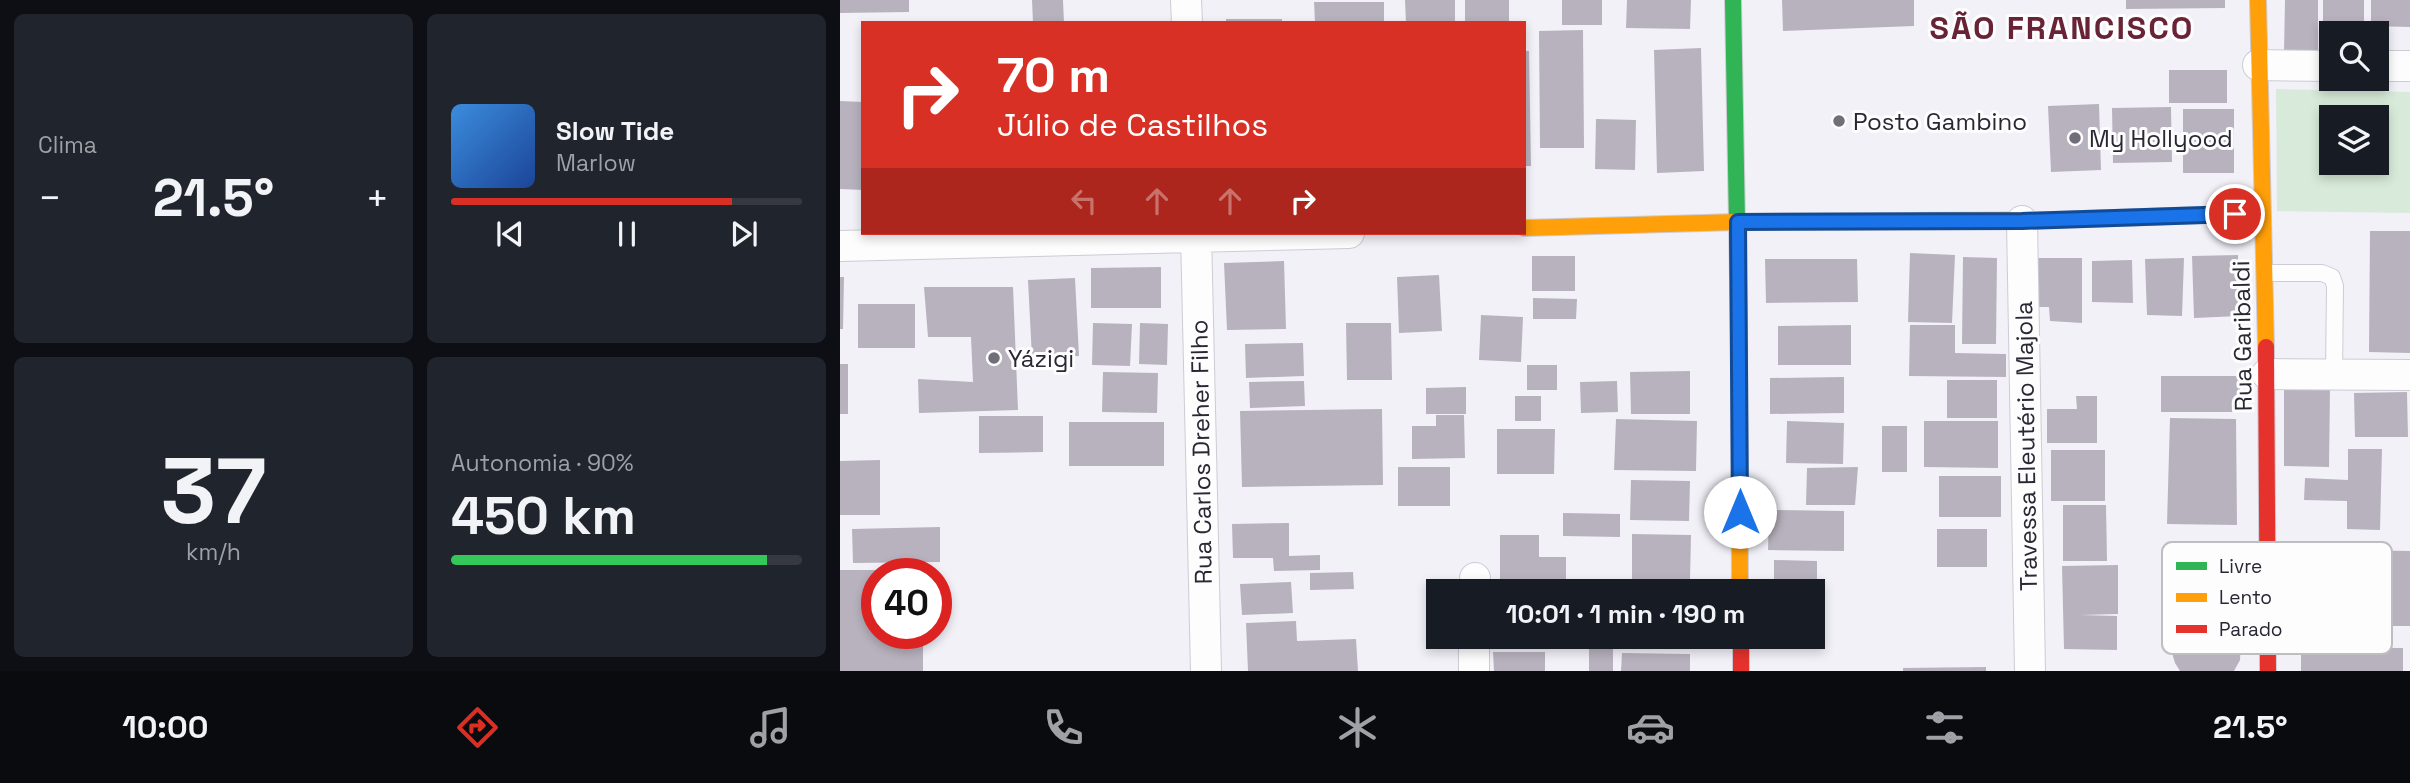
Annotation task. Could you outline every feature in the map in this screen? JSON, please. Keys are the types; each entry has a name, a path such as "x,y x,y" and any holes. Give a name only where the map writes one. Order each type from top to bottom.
{"street":[{"path":"1186,0 1187,21"},
{"path":"1733,0 1738,222 1740,579"},
{"name":"Rua Garibaldi","path":"2258,0 2267,374 2267,542"},
{"path":"2258,65 2319,66"},
{"path":"2389,66 2410,66"},
{"path":"1526,228 1738,222 2022,221 2262,213"},
{"name":"Travessa Eleutério Majola","path":"2022,221 2030,671"},
{"path":"840,246 1196,235"},
{"name":"Rua Carlos Dreher Filho","path":"1196,235 1206,671"},
{"path":"2267,374 2410,375"},
{"path":"1474,649 1474,671"},
{"path":"1741,649 1741,671"}],"lane":[{"path":"2264,273 2322,273 2332,277 2335,286 2334,375"}],"green space":[{"path":"2276,89 2410,92 2410,213 2277,211"}],"building":[{"path":"840,0 909,0 909,12 840,13"},
{"path":"1032,0 1063,0 1064,21 1033,21"},
{"path":"1405,0 1455,0 1455,21 1406,21"},
{"path":"1465,0 1509,0 1509,21 1465,21"},
{"path":"1562,0 1602,0 1602,25 1562,25"},
{"path":"1627,0 1691,0 1690,29 1626,28"},
{"path":"1782,0 1914,0 1914,26 1783,31"},
{"path":"2126,0 2225,0 2225,8 2126,9"},
{"path":"2285,0 2318,0 2318,53 2284,53"},
{"path":"2323,0 2364,0 2364,21 2323,21"},
{"path":"2371,0 2410,0 2410,27 2389,26 2389,21 2371,21"},
{"path":"1314,2 1384,2 1384,21 1315,21"},
{"path":"1226,19 1282,19 1282,21"},
{"path":"1583,30 1584,148 1540,148 1539,31"},
{"path":"1701,48 1704,171 1657,173 1654,50"},
{"path":"1526,51 1529,51 1531,166 1526,166"},
{"path":"2169,70 2227,70 2227,103 2169,103"},
{"path":"840,101 861,102 861,190 840,189"},
{"name":"My Hollyood","path":"2099,104 2101,170 2051,172 2048,106"},
{"path":"2171,107 2172,162 2113,163 2112,108"},
{"path":"2183,109 2234,109 2234,173 2183,173"},
{"path":"1596,119 1636,120 1635,170 1595,169"},
{"path":"2370,231 2410,231 2410,353 2369,352"},
{"path":"1910,253 1955,255 1952,323 1908,322"},
{"path":"2238,255 2239,316 2194,318 2192,256"},
{"path":"1532,256 1575,256 1575,291 1532,291"},
{"path":"1963,257 1997,258 1996,344 1962,344"},
{"path":"2038,258 2082,258 2082,323 2050,321 2049,307 2037,307"},
{"path":"2184,258 2182,316 2147,315 2145,259"},
{"path":"1765,259 1857,259 1858,302 1766,303"},
{"path":"2132,260 2133,303 2092,302 2092,261"},
{"path":"1284,261 1286,329 1227,330 1224,263"},
{"path":"1161,267 1161,308 1091,308 1091,268"},
{"path":"1439,275 1442,331 1399,333 1397,277"},
{"path":"840,277 844,277 843,329 840,329"},
{"path":"1075,278 1079,356 1032,358 1028,280"},
{"name":"Yázigi","path":"924,287 1013,287 1018,410 919,413 918,379 973,382 971,337 928,337"},
{"path":"1533,298 1577,299 1576,319 1533,319"},
{"path":"858,304 915,304 915,348 858,348"},
{"path":"1481,315 1523,317 1521,362 1479,360"},
{"path":"1093,323 1132,324 1130,366 1092,365"},
{"path":"1140,323 1168,324 1167,365 1139,364"},
{"path":"1346,323 1391,323 1392,380 1347,380"},
{"path":"1851,325 1851,365 1778,365 1778,326"},
{"path":"1910,325 1955,325 1955,353 2006,354 2006,377 1909,376"},
{"path":"1303,343 1304,376 1246,378 1245,344"},
{"path":"840,364 848,364 848,414 840,414"},
{"path":"1527,365 1557,365 1557,390 1527,390"},
{"path":"1690,371 1690,414 1631,414 1630,372"},
{"path":"1103,372 1158,373 1157,413 1102,412"},
{"path":"2161,376 2240,376 2240,412 2161,412"},
{"path":"1844,377 1844,413 1770,414 1770,378"},
{"path":"1947,380 1997,380 1997,418 1947,418"},
{"path":"1304,381 1305,406 1250,408 1249,382"},
{"path":"1617,381 1618,412 1581,413 1580,382"},
{"path":"1466,387 1466,414 1426,414 1426,388"},
{"path":"2284,388 2330,388 2329,467 2284,466"},
{"path":"2407,392 2408,437 2355,437 2354,393"},
{"path":"1515,396 1541,396 1541,421 1515,421"},
{"path":"2076,396 2097,396 2097,443 2047,443 2047,409 2077,409"},
{"path":"1382,409 1383,485 1242,487 1240,411"},
{"path":"1436,415 1464,415 1465,458 1412,459 1412,426 1436,426"},
{"path":"979,416 1043,416 1043,452 979,453"},
{"path":"2170,418 2236,419 2237,525 2167,524"},
{"path":"1616,419 1697,421 1696,471 1614,470"},
{"path":"1787,421 1844,423 1843,464 1786,463"},
{"path":"1924,421 1998,421 1998,468 1924,467"},
{"path":"1069,422 1164,422 1164,466 1069,466"},
{"path":"1882,426 1907,426 1907,472 1882,472"},
{"path":"1497,429 1555,429 1554,474 1497,474"},
{"path":"2348,449 2382,449 2380,530 2347,529 2347,501 2304,500 2305,478 2348,480"},
{"path":"2051,450 2105,450 2105,501 2051,501"},
{"path":"880,460 880,515 840,515 840,461"},
{"path":"1398,467 1450,467 1450,506 1398,506"},
{"path":"1858,467 1855,505 1806,505 1807,468"},
{"path":"1939,476 2001,476 2001,517 1939,517"},
{"path":"1631,480 1690,481 1689,521 1630,520"},
{"path":"2063,505 2106,505 2107,561 2063,561"},
{"path":"1769,510 1844,511 1844,551 1768,550"},
{"path":"1563,513 1620,514 1620,537 1563,536"},
{"path":"1289,523 1289,556 1320,555 1320,570 1274,571 1273,558 1233,558 1232,524"},
{"path":"940,527 940,558 861,558 861,563 853,563 852,529"},
{"path":"1937,529 1987,529 1987,567 1937,567"},
{"path":"1632,534 1691,535 1690,579 1632,579"},
{"path":"1500,535 1539,535 1539,557 1566,557 1566,579 1500,579"},
{"path":"2392,551 2410,551 2410,626 2392,626"},
{"path":"1774,560 1817,561 1817,579 1774,579"},
{"path":"2118,565 2118,614 2080,615 2117,616 2117,650 2064,649 2062,566"},
{"path":"840,570 861,570 861,649 923,649 923,671 840,671"},
{"path":"1353,572 1354,589 1310,590 1310,573"},
{"path":"1291,582 1293,613 1242,615 1240,584"},
{"path":"1296,621 1297,641 1356,639 1358,671 1248,671 1246,623"},
{"path":"2392,648 2403,648 2403,671 2301,671 2301,654 2392,654"},
{"path":"1589,649 1613,649 1613,671 1589,671"},
{"path":"1493,652 1545,652 1545,671 1494,671"},
{"path":"1622,653 1690,654 1690,671 1621,671"},
{"path":"2172,654 2240,654 2234,671 2180,671"},
{"path":"1986,667 1986,671 1903,671 1903,668"}],"traffic: fast":[{"path":"1733,0 1739,335"},
{"path":"2054,220 2262,213"}],"traffic: slow":[{"path":"2258,0 2266,347"},
{"path":"1526,228 1738,222 2054,220"},
{"path":"1739,335 1740,579"}],"traffic: jam":[{"path":"2266,347 2267,542"},
{"path":"1741,649 1741,671"},
{"path":"2268,654 2268,671"}],"place":[{"name":"Posto Gambino","path":"1839,121"},
{"name":"My Hollyood","path":"2075,138"},
{"name":"Yázigi","path":"994,358"}],"district":[{"name":"SÃO FRANCISCO","path":"2062,28"}],"route":[{"path":"1740,512 1738,222 2022,221 2235,214"}]}
